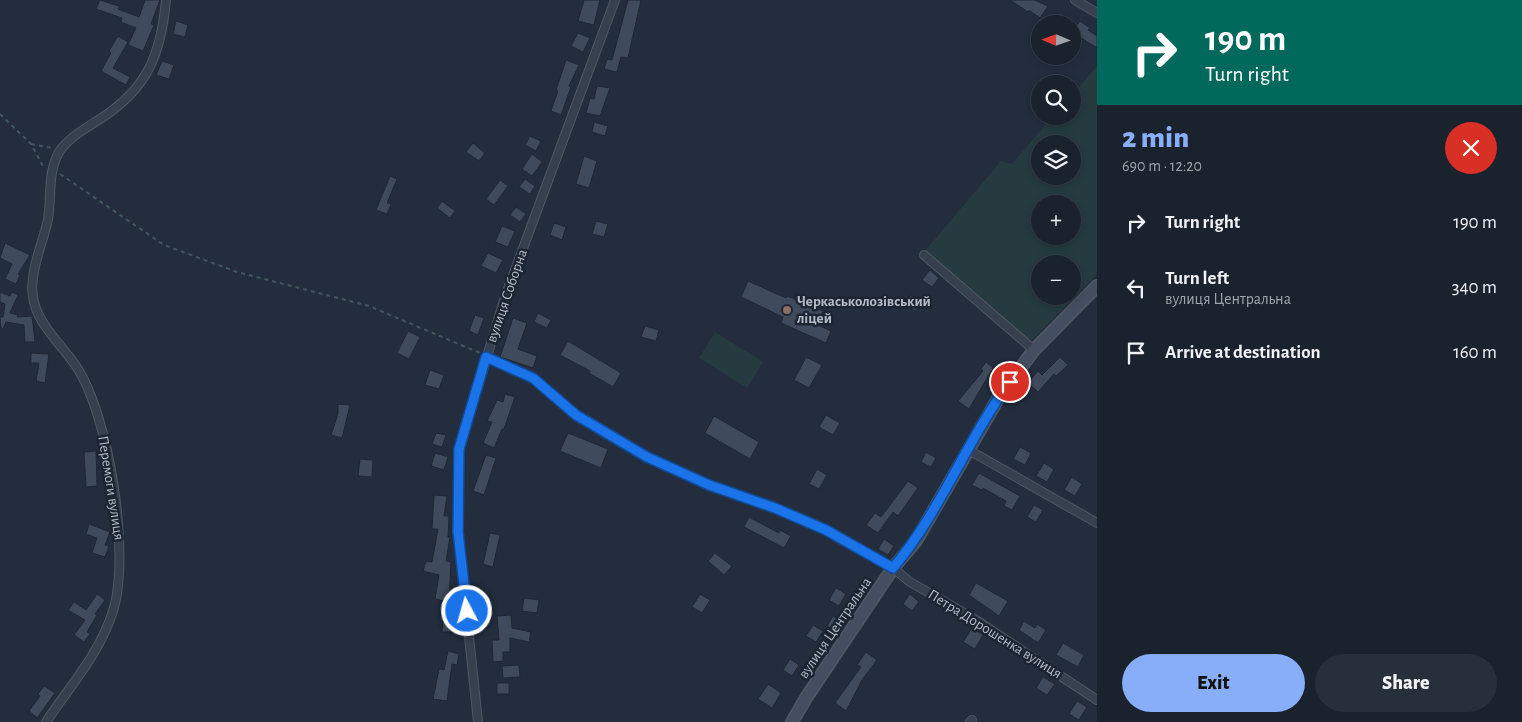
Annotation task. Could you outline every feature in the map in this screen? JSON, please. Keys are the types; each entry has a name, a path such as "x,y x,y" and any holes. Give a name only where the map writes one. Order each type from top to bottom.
{"street":[{"name":"Перемоги вулиця","path":"46,722 90,660 108,625 119,587 121,561 106,443 86,385 76,367 38,316 33,302 33,278 48,221 52,168 60,150 74,137 128,99 137,89 148,72 159,39 166,0"},
{"name":"вулиця Соборна","path":"478,722 458,532 459,449 486,357 536,210 614,0"},
{"path":"1075,0 1097,13"},
{"path":"924,255 1034,350"},
{"name":"вулиця Центральна","path":"792,722 893,568 916,541 967,449 998,398 1034,350 1095,290"},
{"name":"Петра Дорошенка вулиця","path":"486,357 533,378 576,415 647,457 709,485 775,508 826,530 893,568 910,582 973,618 1097,700"},
{"path":"967,449 1097,523"}],"path":[{"path":"0,114 31,144 50,178"},
{"path":"31,144 60,150"},
{"path":"52,168 164,245 237,272 369,306 486,357"}],"green space":[{"path":"1097,66 1097,274 1081,290 1081,255 1031,255 1031,305 1066,305 1031,341 925,251 1001,161 1012,164 1031,142 1031,185 1081,185 1081,135 1037,135 1045,125 1081,125 1081,85"},
{"path":"715,332 763,362 747,388 699,358"}],"building":[{"path":"100,0 119,6 118,9 139,17 145,0 160,0 151,24 154,25 143,51 128,45 136,28 121,22 122,18 96,9"},
{"path":"584,0 600,0 594,25 578,21"},
{"path":"628,0 641,0 628,58 621,57 617,72 604,69 607,59 612,60"},
{"path":"1010,0 1034,0 1048,6 1042,15 1036,15 1029,10 1028,12"},
{"path":"176,21 188,25 185,37 173,34"},
{"path":"1081,22 1090,28 1088,30 1097,36 1097,48 1081,38"},
{"path":"578,33 590,38 583,52 571,46"},
{"path":"118,36 128,42 113,68 130,77 126,85 101,71 111,53 109,51"},
{"path":"566,60 579,65 569,86 571,87 561,115 551,111"},
{"path":"162,61 174,65 169,79 156,75"},
{"path":"597,86 610,88 600,116 586,113 590,98 594,99"},
{"path":"594,122 608,126 605,136 592,132"},
{"path":"530,136 541,141 536,151 525,145"},
{"path":"473,143 485,153 479,161 466,152"},
{"path":"532,154 542,162 532,176 522,169"},
{"path":"584,156 597,161 589,188 576,184"},
{"path":"390,176 397,179 387,203 391,204 387,214 376,210"},
{"path":"525,179 535,186 530,194 519,187"},
{"path":"500,180 508,186 494,205 486,199"},
{"path":"442,201 455,211 450,218 437,208"},
{"path":"516,207 526,214 520,222 510,215"},
{"path":"596,221 608,224 604,237 592,234"},
{"path":"554,223 566,227 562,240 550,235"},
{"path":"502,226 515,231 508,247 495,242"},
{"path":"5,243 30,255 18,274 20,275 16,284 5,279 12,264 0,258"},
{"path":"488,253 503,260 496,273 481,266"},
{"path":"930,270 939,278 932,287 922,280"},
{"path":"748,281 786,298 787,296 823,311 818,325 831,331 826,343 781,323 783,317 741,297"},
{"path":"0,292 10,296 12,292 18,295 10,313 18,315 17,317 32,316 35,342 25,342 24,325 6,322 3,329 1,328 0,317 3,317 5,304 0,302"},
{"path":"911,295 922,302 915,311 904,304"},
{"path":"538,313 551,320 547,328 534,322"},
{"path":"475,315 484,318 478,335 469,331"},
{"path":"513,318 527,323 518,349 537,356 533,368 500,357"},
{"path":"645,326 659,330 656,341 641,337"},
{"path":"408,331 420,337 409,359 397,353"},
{"path":"568,341 621,373 613,387 589,373 590,371 560,355"},
{"path":"31,353 49,354 45,383 36,381 39,363 31,363"},
{"path":"806,357 822,365 809,388 794,380"},
{"path":"1060,357 1068,365 1056,376 1054,374 1038,392 1028,383 1038,371 1042,375"},
{"path":"986,362 993,368 969,409 958,401 983,371 981,369"},
{"path":"430,370 444,375 439,389 425,385"},
{"path":"505,394 515,397 504,429 502,429 494,448 483,443 492,422 487,421 497,400 503,402"},
{"path":"338,404 350,405 342,438 331,435 338,414"},
{"path":"826,415 840,423 833,435 819,427"},
{"path":"714,416 759,442 750,459 705,433"},
{"path":"436,433 446,435 442,447 432,444"},
{"path":"568,433 608,449 601,468 560,451"},
{"path":"1020,447 1031,453 1025,465 1013,459"},
{"path":"96,451 97,486 86,487 84,452"},
{"path":"926,452 936,458 931,467 921,462"},
{"path":"435,453 448,457 444,470 431,466"},
{"path":"486,455 496,458 484,495 473,491"},
{"path":"360,459 373,460 372,477 358,476"},
{"path":"1044,463 1054,469 1047,482 1036,476"},
{"path":"817,469 827,475 819,489 809,484"},
{"path":"979,473 1020,496 1012,510 1004,506 1006,501 983,488 982,490 972,485"},
{"path":"1072,477 1082,484 1075,496 1064,490"},
{"path":"908,481 918,488 898,516 893,512 878,533 866,525 875,513 881,517"},
{"path":"434,495 447,496 444,516 449,516 448,537 450,537 446,561 451,562 449,602 435,599 439,575 423,571 426,561 432,562 438,529 432,529"},
{"path":"1034,505 1043,510 1036,522 1027,517"},
{"path":"749,517 779,533 780,530 791,536 784,548 744,527"},
{"path":"89,524 110,532 105,545 109,546 105,557 92,553 97,538 86,534"},
{"path":"490,533 500,535 493,567 483,564"},
{"path":"884,539 894,546 888,555 878,549"},
{"path":"715,553 732,566 724,575 708,561"},
{"path":"976,583 1008,601 999,616 969,595"},
{"path":"836,588 846,594 839,606 829,600"},
{"path":"97,594 105,600 95,614 97,615 87,632 90,634 84,642 74,635 85,620 68,610 74,602 86,610"},
{"path":"700,594 710,600 702,613 692,607"},
{"path":"910,594 919,602 912,611 903,604"},
{"path":"524,598 539,600 537,613 522,611"},
{"path":"511,615 512,628 531,632 529,642 510,638 510,652 503,652 503,661 493,662 492,640 499,640 497,616"},
{"path":"833,616 843,621 837,632 827,626"},
{"path":"443,619 457,619 457,632 442,632"},
{"path":"1024,621 1035,628 1037,624 1046,630 1038,643 1019,630"},
{"path":"813,625 823,631 816,642 806,636"},
{"path":"972,628 983,635 975,649 963,642"},
{"path":"1063,643 1084,655 1078,667 1056,655"},
{"path":"448,651 459,654 457,665 452,664 447,701 433,699 439,669 444,670"},
{"path":"866,652 877,660 862,680 846,711 835,703 861,667 857,665"},
{"path":"790,659 799,665 792,676 783,670"},
{"path":"519,665 520,677 503,678 502,666"},
{"path":"1043,677 1055,684 1047,695 1036,688"},
{"path":"497,683 509,683 509,694 497,694"},
{"path":"768,684 781,693 772,708 758,699"},
{"path":"44,686 55,693 37,718 29,711 40,696 38,694"},
{"path":"1077,701 1087,707 1079,720 1069,714"}],"place":[{"name":"Черкаськолозівський ліцей","path":"787,310"}],"route":[{"path":"467,611 458,532 459,449 486,357 533,378 576,415 647,457 709,485 775,508 826,530 893,568 916,541 967,449 1010,382"}]}
